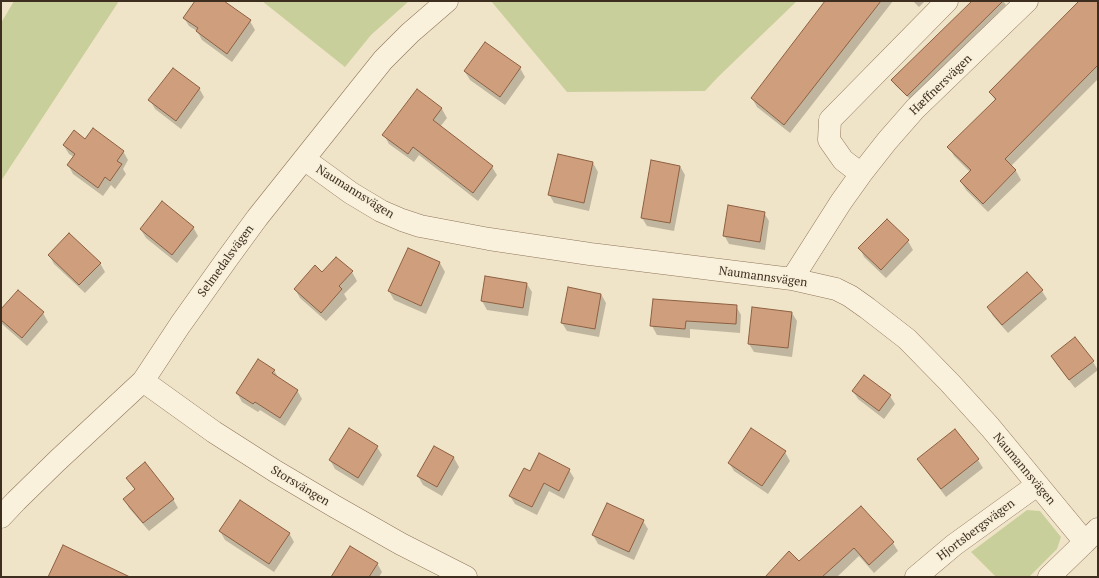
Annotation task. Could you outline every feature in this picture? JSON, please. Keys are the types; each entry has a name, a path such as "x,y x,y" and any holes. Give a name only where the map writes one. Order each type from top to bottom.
{"street":[{"name":"Selmedalsvägen","path":"1,517 47,471 143,381 180,325 257,218 383,60 410,33 447,1"},
{"path":"861,174 843,160 829,140 830,120 947,1"},
{"name":"Hæffnersvägen","path":"792,279 841,202 887,141 915,109 1028,1"},
{"name":"Naumannsvägen","path":"304,159 351,193 381,211 420,226 489,239 590,254 792,279 836,289 850,296 906,339 926,358 990,428 1037,485 1092,535 1049,577"},
{"name":"Storsvängen","path":"143,381 214,432 276,471 401,544 466,577"},
{"name":"Hjortsbergsvägen","path":"916,577 954,545 1037,485"}],"green space":[{"path":"14,1 119,1 1,181 1,23"},
{"path":"262,1 409,1 371,35 345,67"},
{"path":"491,1 797,1 705,91 567,92"},
{"path":"1027,510 1040,511 1061,537 1057,549 1029,577 996,577 971,552"}],"building":[{"path":"195,1 224,1 251,20 227,54 196,31 198,28 183,18"},
{"path":"825,1 881,1 784,125 751,98"},
{"path":"972,1 1003,1 907,96 891,80"},
{"path":"1079,1 1098,1 1098,65 1005,159 1016,170 983,204 960,181 971,170 947,147 996,99 989,92"},
{"path":"485,42 521,67 500,97 464,71"},
{"path":"173,68 200,88 176,121 148,100"},
{"path":"417,89 442,108 433,120 493,166 473,193 413,147 408,154 382,135"},
{"path":"93,128 124,151 117,161 122,164 110,181 105,177 98,188 67,165 75,154 63,145 74,130 85,139"},
{"path":"558,154 593,162 584,203 548,195"},
{"path":"651,160 680,166 670,223 641,218"},
{"path":"162,201 194,227 172,255 140,229"},
{"path":"728,205 765,212 760,242 723,236"},
{"path":"887,219 909,240 881,270 858,248"},
{"path":"69,233 101,263 79,285 48,255"},
{"path":"408,248 440,262 421,306 388,291"},
{"path":"336,257 353,271 339,286 342,289 321,313 294,289 315,265 322,272"},
{"path":"1027,272 1043,290 1002,325 987,307"},
{"path":"485,276 527,283 523,308 481,301"},
{"path":"568,287 601,294 595,329 561,323"},
{"path":"18,290 44,312 22,338 1,320 1,309"},
{"path":"653,299 737,305 736,324 686,321 685,329 650,326"},
{"path":"752,307 792,312 788,348 748,344"},
{"path":"1075,337 1094,361 1069,380 1051,356"},
{"path":"258,359 275,370 272,373 298,390 280,418 255,402 253,404 236,393"},
{"path":"864,375 891,395 879,411 852,391"},
{"path":"349,428 378,446 358,478 329,460"},
{"path":"751,428 786,451 762,486 728,463"},
{"path":"955,429 979,459 941,489 917,459"},
{"path":"434,446 454,457 437,487 417,476"},
{"path":"539,453 570,469 559,491 544,483 532,507 509,496 524,468 530,471"},
{"path":"145,462 174,499 143,523 123,499 135,489 126,478"},
{"path":"240,500 290,533 269,564 219,531"},
{"path":"607,503 644,520 629,552 592,535"},
{"path":"861,506 894,542 869,565 854,548 822,577 765,577 789,551 799,561"},
{"path":"63,545 130,577 48,577"},
{"path":"350,546 378,563 369,577 331,577"}]}
